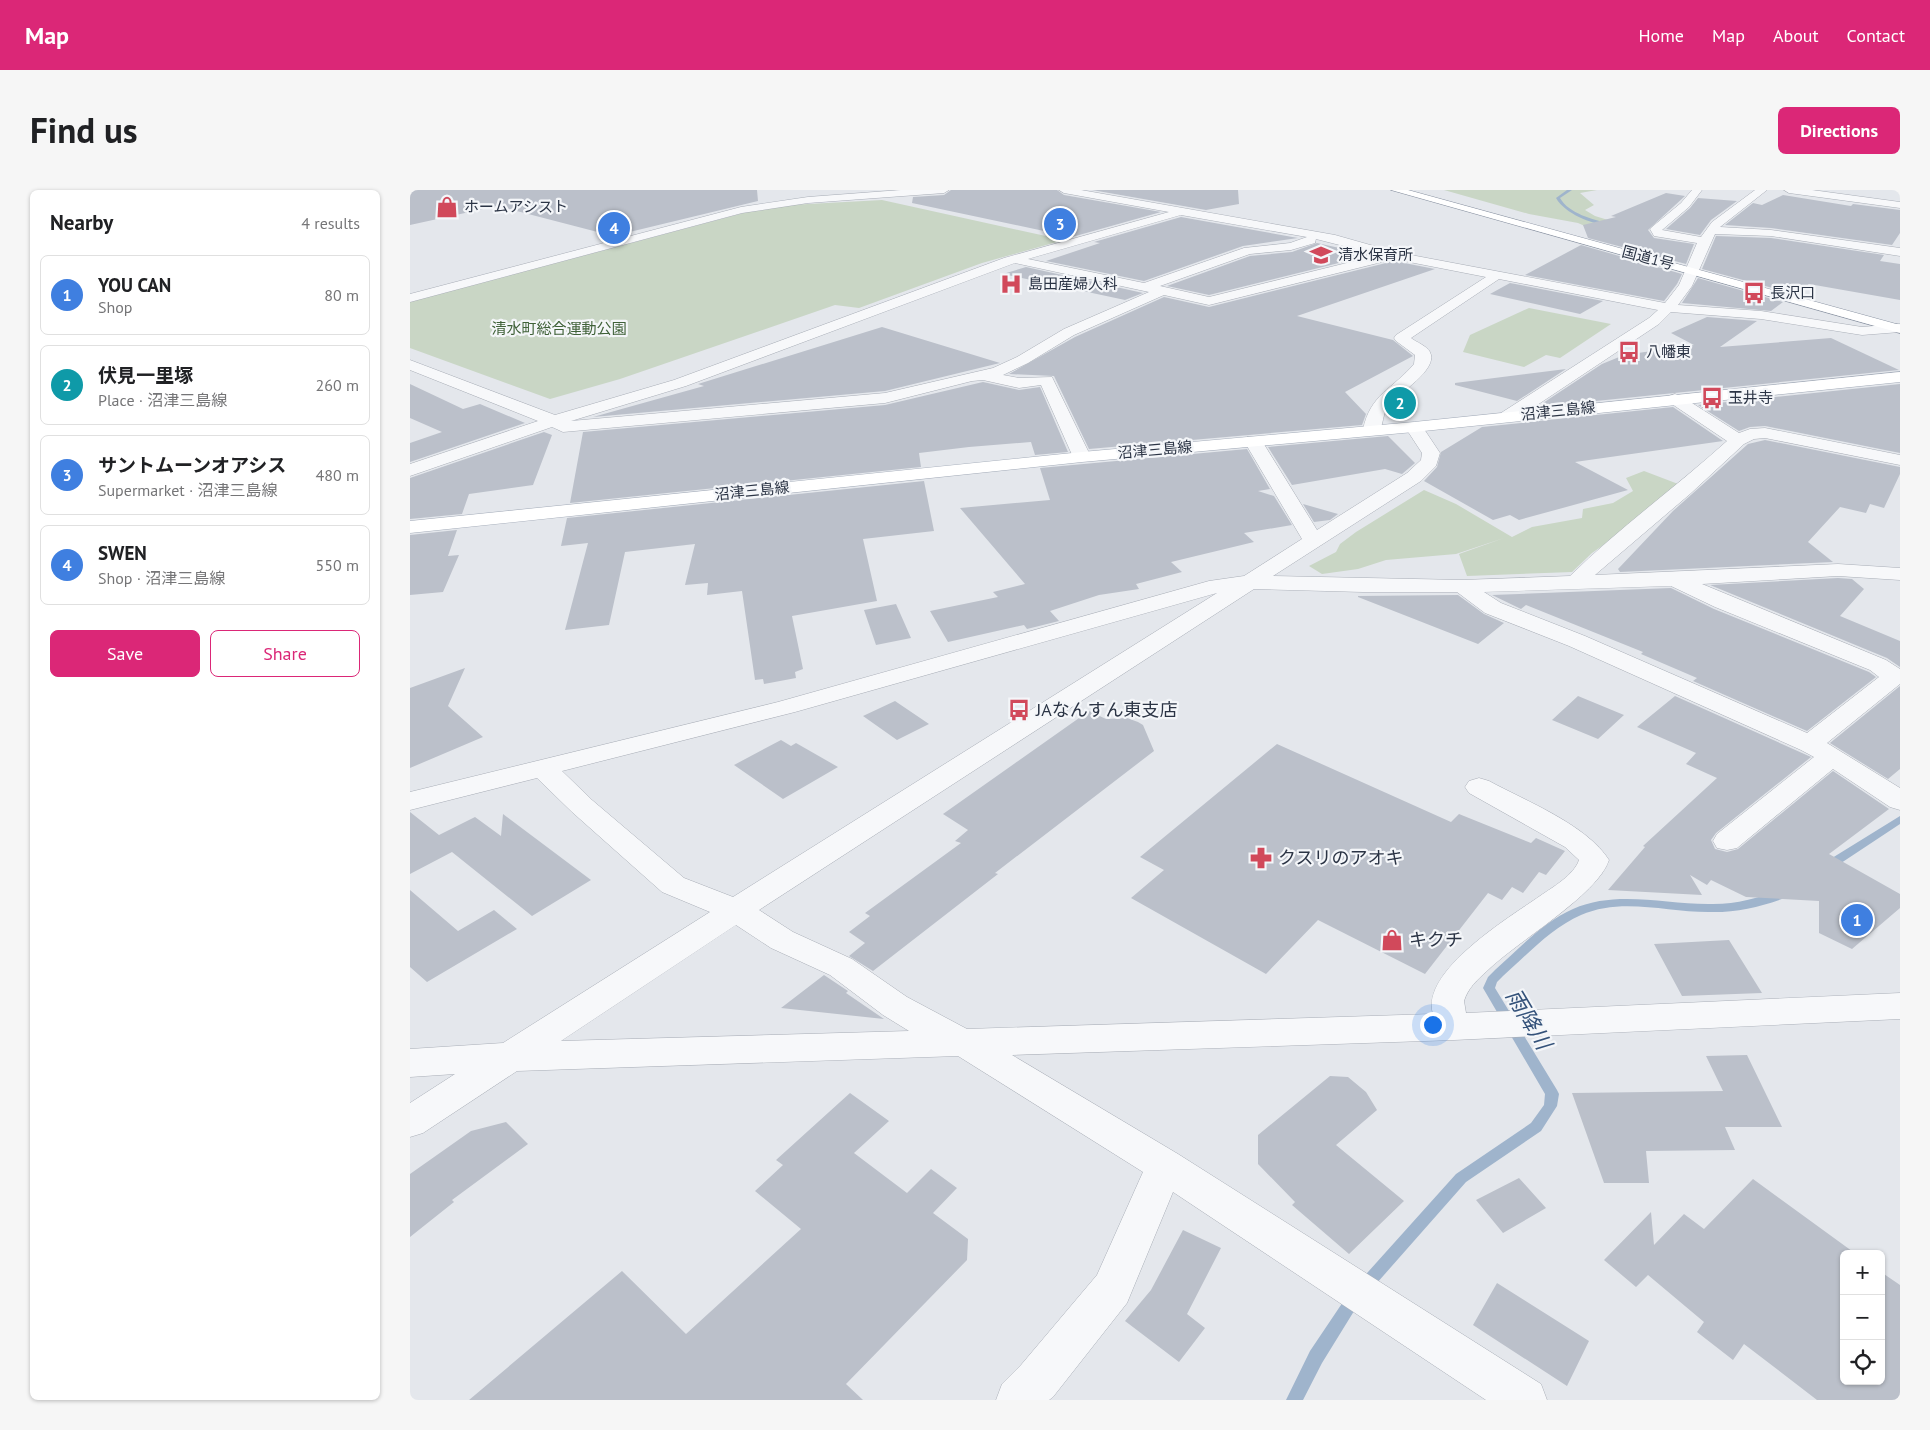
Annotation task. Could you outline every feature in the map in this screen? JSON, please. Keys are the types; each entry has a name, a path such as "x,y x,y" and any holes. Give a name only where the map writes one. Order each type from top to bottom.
{"main road":[{"name":"国道1号","path":"1396,190 1692,266"},
{"name":"国道1号","path":"1418,190 1899,326"},
{"name":"沼津三島線","path":"410,527 1082,457 1414,427 1675,399 1727,396 1900,376"}],"street":[{"path":"410,298 741,210 808,200 944,190"},
{"path":"1064,190 1322,236 1394,255 1668,308 1761,315 1862,331 1899,326"},
{"path":"1696,190 1685,205 1656,229 1658,234 1704,240"},
{"path":"1507,417 1654,321 1668,308 1686,286 1692,266 1704,240 1712,230 1762,190"},
{"path":"1789,190 1900,205"},
{"path":"413,468 554,421 680,383 1008,261 1188,212"},
{"path":"1712,230 1772,233 1900,252"},
{"path":"988,376 1009,367 1069,332 1154,289 1248,252 1291,246 1322,236"},
{"path":"1008,261 1066,269 1209,302 1394,255"},
{"path":"1372,430 1375,413 1381,403 1422,365 1423,353 1401,338 1479,289 1484,282 1497,275"},
{"path":"410,365 554,421 563,427 885,398 972,376 988,376 1019,383 1046,380 1082,457"},
{"path":"1675,399 1738,440"},
{"path":"410,1122 736,910 1414,477 1430,462 1431,453 1414,427"},
{"path":"1577,581 1598,560 1683,490 1738,440 1750,434 1765,433 1900,460"},
{"path":"1253,442 1313,541"},
{"path":"410,801 786,707 1217,586 1248,582 1363,586 1462,586 1676,579 1838,570 1900,574"},
{"path":"1676,579 1723,602 1878,665 1891,674 1892,678 1727,841"},
{"path":"1462,586 1493,608 1577,641 1821,750 1875,783 1900,801"},
{"path":"543,768 582,806 673,885 736,910 782,940 841,967 895,1006 927,1025 966,1044 1165,1166 1525,1400"},
{"path":"1454,1027 1447,1001 1451,988 1465,970 1575,884 1593,866 1594,860 1589,852 1575,840 1479,787"},
{"path":"410,1063 509,1058 1454,1027 1900,1006"},
{"path":"1018,1400 1037,1381 1112,1289 1165,1166"}],"green space":[{"path":"1444,190 1597,190 1580,193 1594,205 1585,210 1595,216 1621,224 1587,227 1578,223 1529,214"},
{"name":"清水町総合運動公園","path":"882,200 1064,240 982,263 859,308 835,305 620,379 550,399 410,348 410,302 747,212 790,205"},
{"path":"1529,308 1611,324 1560,358 1546,355 1524,367 1463,352 1470,335"},
{"path":"1644,471 1686,487 1592,553 1572,572 1467,576 1459,554 1504,538 1456,554 1386,560 1358,569 1322,574 1309,566 1336,552 1340,544 1356,532 1424,490 1456,504 1512,537 1532,527 1582,518 1583,509 1613,503 1633,491 1626,478"}],"building":[{"path":"410,190 757,190 758,201 613,236 497,206 410,225"},
{"path":"951,190 1057,190 1064,195 1161,212 1072,237 912,203 913,197 944,195"},
{"path":"1092,190 1238,190 1239,204 1206,210"},
{"path":"1666,193 1685,196 1648,230 1654,238 1694,244 1686,264 1588,238 1583,225 1616,217 1611,216"},
{"path":"1783,195 1851,206 1853,204 1900,210 1900,233 1892,245 1771,228 1725,225 1753,203 1762,205"},
{"path":"1698,198 1737,201 1711,220 1700,235 1666,229 1690,208"},
{"path":"1181,217 1298,238 1243,246 1144,281 1046,261 1100,243 1094,242"},
{"path":"1716,236 1771,238 1884,255 1880,261 1900,264 1900,300 1809,284 1795,294 1702,269"},
{"path":"1317,243 1371,255 1209,295 1167,286 1250,256 1292,252"},
{"path":"1581,245 1682,274 1664,301 1525,275"},
{"path":"1394,261 1435,269 1297,316 1393,340 1413,356 1345,392 1366,414 1362,425 1089,449 1054,376 1009,374 1075,337 1164,297 1209,307"},
{"path":"1026,267 1143,293 1125,300 1003,274"},
{"path":"1698,278 1783,302 1771,311 1682,303"},
{"path":"1510,283 1603,301 1580,314 1490,294"},
{"path":"1707,317 1757,321 1720,347 1831,338 1899,370 1537,407 1602,364 1624,355 1694,345 1671,333"},
{"path":"882,327 1000,363 885,391 593,417 704,386 698,384"},
{"path":"1566,369 1517,401 1455,385 1455,383"},
{"path":"983,382 1019,390 1040,387 1068,452 1035,455 1031,442 969,447 919,453 921,467 570,503 583,432 885,405"},
{"path":"410,384 463,409 480,404 525,423 410,462 410,443 442,432 410,418"},
{"path":"1900,384 1900,453 1765,426 1750,427 1739,431 1698,405"},
{"path":"1673,407 1723,441 1575,462 1628,490 1519,520 1510,515 1493,520 1424,481 1437,467 1441,452 1482,427"},
{"path":"544,432 552,435 533,485 469,494 462,514 410,519 410,478"},
{"path":"1388,436 1415,463 1402,474 1385,469 1292,485 1268,447"},
{"path":"1765,440 1900,467 1900,474 1884,508 1870,504 1866,513 1840,507 1808,542 1833,562 1620,572 1618,569 1673,511 1748,444"},
{"path":"1247,449 1270,489 1258,491 1274,496 1292,525 1244,533 1254,542 1171,562 1182,572 1136,584 1139,589 1099,595 1050,611 1059,621 1027,629 1024,625 948,642 930,611 998,597 993,592 1025,584 960,508 1050,500 1040,468"},
{"path":"924,481 934,531 863,539 877,601 792,616 803,669 795,672 796,678 764,684 763,679 755,680 742,591 707,595 708,583 685,585 695,544 625,552 609,625 565,630 588,543 561,546 567,518"},
{"path":"1303,504 1338,514 1330,520 1314,522"},
{"path":"457,530 448,556 459,555 443,592 410,595 410,535"},
{"path":"1838,578 1852,579 1864,589 1840,616 1900,641 1900,667 1887,658 1710,585"},
{"path":"1671,588 1714,609 1869,672 1876,677 1807,731 1693,681 1697,678 1641,654 1643,652 1526,605 1521,609 1492,595"},
{"path":"1458,595 1484,614 1504,623 1478,644 1358,597 1358,596"},
{"path":"896,604 911,638 876,645 864,610"},
{"path":"465,668 448,706 483,737 410,768 410,688"},
{"path":"1900,686 1900,769 1888,779 1830,743"},
{"path":"1578,696 1624,715 1598,739 1552,720"},
{"path":"1675,696 1811,757 1716,833 1711,840 1715,849 1727,852 1738,849 1833,771 1889,809 1829,854 1900,894 1900,908 1852,949 1819,933 1819,901 1746,897 1711,880 1707,885 1690,875 1702,895 1608,890 1645,847 1643,846 1717,778 1686,764 1696,753 1637,727"},
{"path":"895,701 929,724 897,740 863,716"},
{"path":"1089,711 1106,719 1127,718 1143,725 1154,751 995,873 998,874 873,971 849,956 865,943 849,932 870,916 865,913 961,843 955,841 968,830 943,814"},
{"path":"781,740 791,746 796,743 838,767 783,799 734,765"},
{"path":"1277,744 1451,822 1459,814 1531,843 1536,838 1565,851 1546,875 1539,872 1523,893 1512,887 1502,900 1488,893 1425,974 1318,920 1266,974 1131,898 1164,870 1140,857"},
{"path":"410,812 439,835 475,817 501,836 503,814 591,880 532,916 452,852 410,874"},
{"path":"410,890 458,931 494,910 517,929 427,982 410,967"},
{"path":"1729,940 1762,993 1682,996 1654,944"},
{"path":"824,975 848,991 846,993 884,1019 781,1008"},
{"path":"1747,1055 1782,1127 1725,1127 1735,1150 1646,1151 1649,1183 1604,1183 1572,1093 1723,1091 1706,1056"},
{"path":"1330,1076 1348,1077 1366,1092 1377,1110 1336,1145 1404,1201 1349,1254 1292,1205 1295,1202 1258,1164 1258,1135"},
{"path":"850,1093 889,1121 854,1153 907,1193 931,1169 957,1188 933,1213 968,1239 967,1260 846,1384 863,1400 469,1400 622,1271 686,1334 801,1229 755,1191 783,1165 776,1160"},
{"path":"506,1122 528,1144 452,1200 454,1202 410,1237 410,1174 471,1131"},
{"path":"1519,1178 1546,1208 1503,1233 1476,1200"},
{"path":"1753,1179 1851,1250 1840,1250 1840,1385 1885,1385 1885,1275 1900,1285 1900,1400 1817,1400 1744,1344 1733,1360 1697,1332 1704,1322 1648,1275 1636,1287 1604,1260 1651,1212 1654,1245 1684,1214 1704,1229"},
{"path":"1183,1230 1221,1248 1187,1314 1205,1328 1179,1362 1125,1321 1151,1290"},
{"path":"1497,1283 1589,1341 1567,1386 1473,1325"}],"waterway":[{"path":"1570,190 1558,198 1566,208 1608,225"},
{"name":"雨降川","path":"1828,866 1900,819"},
{"name":"雨降川","path":"1364,1287 1461,1178 1536,1127 1550,1106 1552,1094 1489,988 1492,980 1499,973 1558,923 1577,912 1592,907 1607,904 1637,903 1720,908 1754,904 1786,893"},
{"name":"雨降川","path":"1294,1400 1316,1357 1354,1298"}],"place":[{"name":"ホームアシスト","path":"447,207"},
{"name":"サントムーンオアシス","path":"1060,224"},
{"name":"SWEN","path":"614,228"},
{"name":"清水保育所","path":"1321,255"},
{"name":"島田産婦人科","path":"1011,284"},
{"name":"長沢口","path":"1754,293"},
{"name":"八幡東","path":"1629,352"},
{"name":"玉井寺","path":"1712,398"},
{"name":"伏見一里塚","path":"1400,403"},
{"name":"JAなんすん東支店","path":"1019,710"},
{"name":"クスリのアオキ","path":"1261,858"},
{"name":"YOU CAN","path":"1857,920"},
{"name":"キクチ","path":"1392,940"}]}
